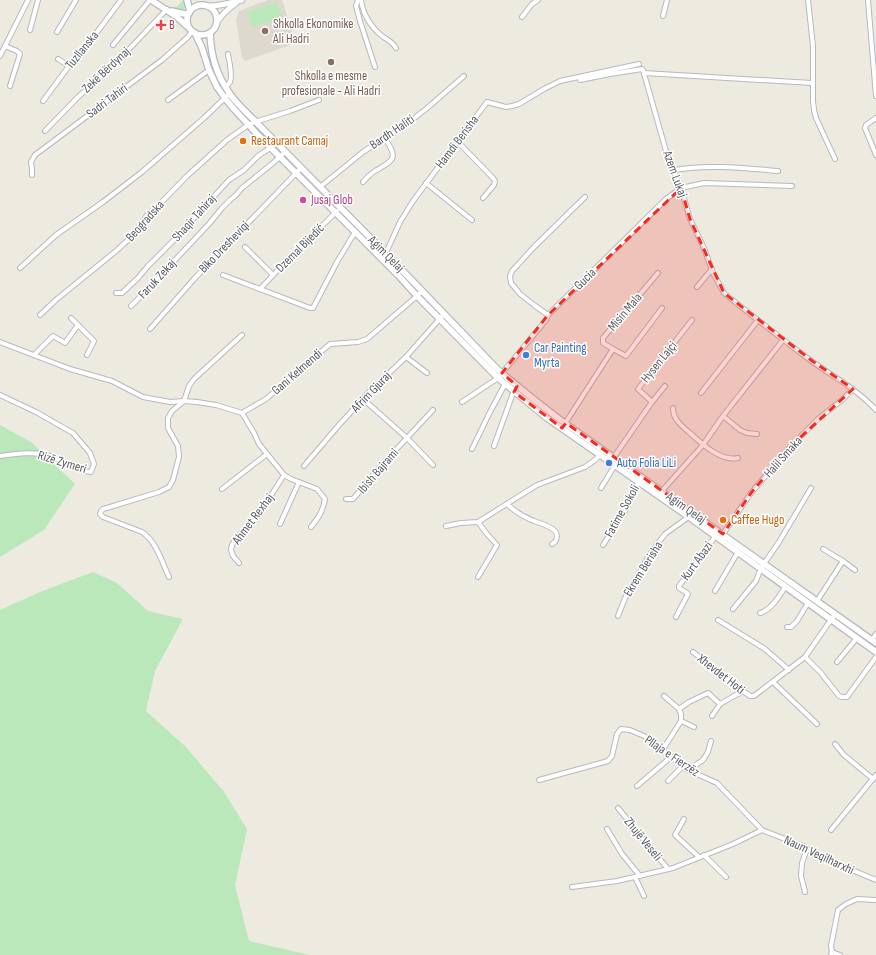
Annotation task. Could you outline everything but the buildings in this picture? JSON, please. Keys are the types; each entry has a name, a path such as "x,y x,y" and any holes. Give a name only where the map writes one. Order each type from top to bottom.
{"main road":[{"name":"Zekë Bërdynaj","path":"150,0 177,16 192,31"},
{"path":"187,0 190,12"},
{"path":"204,4 213,9 216,13 217,22 214,30 210,33 200,35 192,31 188,24 188,19 190,12 194,7 204,4"},
{"name":"Zekë Bërdynaj","path":"166,9 185,14 190,12"},
{"name":"Agim Qelaj","path":"192,31 202,48 209,70 217,86 225,98 248,125 398,275 439,319 500,376 517,386 566,422 615,465 640,479"},
{"name":"Agim Qelaj","path":"210,33 211,48 216,68 230,93 276,144 444,314 500,376 505,384 547,418 574,437 614,457 640,479 691,515 721,533 762,566 785,587 876,652"},
{"path":"574,437 578,432"},
{"name":"Agim Qelaj","path":"691,515 714,536 817,601 874,642"}],"street":[{"path":"0,56 28,0"},
{"path":"30,30 38,0"},
{"path":"57,32 76,0"},
{"name":"Tuzllanska","path":"43,101 122,0"},
{"name":"Zekë Bërdynaj","path":"113,45 150,0"},
{"path":"204,4 218,6 241,0"},
{"path":"217,22 228,9 241,0"},
{"path":"358,0 356,6 375,67"},
{"path":"361,0 362,9 370,24 382,36 394,43 396,48"},
{"path":"522,17 532,4 538,0"},
{"path":"663,16 667,0"},
{"path":"808,0 812,46 814,110 816,118 835,159"},
{"path":"868,0 876,96"},
{"name":"Zekë Bërdynaj","path":"45,131 78,97 119,60 166,9"},
{"name":"Sadri Tahiri","path":"32,175 31,162 35,155 162,60 188,37 192,31"},
{"path":"5,46 17,51 20,54 10,86"},
{"path":"226,86 230,83 231,79 228,54"},
{"path":"58,59 69,66"},
{"name":"Hamdi Berisha","path":"382,260 403,216 487,102 506,107 512,106 560,81 639,64"},
{"path":"580,80 642,69 644,73 812,83"},
{"path":"168,100 209,70"},
{"name":"Azem Lukaj","path":"644,73 666,151 682,188 690,219 724,293 783,340 853,389 868,401 876,410"},
{"name":"Bardh Haliti","path":"320,187 363,152 403,127 464,76"},
{"path":"20,268 56,235 104,202 142,172 230,93"},
{"path":"248,125 318,100"},
{"path":"876,118 866,125 865,128 876,155"},
{"name":"Beogradska","path":"40,315 57,299 116,251 128,240 147,215 156,208 187,176 227,140 248,125"},
{"path":"363,182 373,172 386,166 392,161 392,151 385,139"},
{"path":"457,141 493,178 495,182 483,198"},
{"name":"Shaqir Tahiraj","path":"116,293 122,293 138,278 229,180 244,170 258,156 276,144"},
{"name":"Faruk Zekaj","path":"131,306 242,188 285,152"},
{"path":"674,170 688,167 710,167 778,171"},
{"name":"Biko Dresheviqi","path":"150,330 195,278 301,168"},
{"path":"426,183 472,220"},
{"path":"682,188 704,184 792,186"},
{"name":"Gucia","path":"500,376 546,320 548,315 666,199 682,188"},
{"path":"548,315 520,294 511,283 510,276 512,270 585,197"},
{"name":"Dzemal Bijedić","path":"260,289 340,208"},
{"name":"Agim Qelaj","path":"223,275 313,308 337,262 355,233"},
{"path":"245,246 273,275"},
{"path":"698,287 712,269"},
{"name":"Misin Mala","path":"658,273 603,338 603,343 626,356 662,308"},
{"name":"Gani Kelmendi","path":"242,413 266,399 330,344 358,342 367,339 422,291"},
{"name":"Afrim Gjuraj","path":"304,466 339,425 406,357 444,314"},
{"path":"71,318 94,341 87,355"},
{"name":"Hysen Lajçi","path":"652,402 638,388 692,320"},
{"path":"701,393 758,320"},
{"path":"34,355 53,336 65,343 78,325"},
{"path":"169,577 152,541 147,535 103,517 100,514 103,509 110,506 160,492 169,487 173,480 179,457 178,446 168,428 168,418 172,411 184,400 189,386 194,379 242,334"},
{"path":"660,493 703,445 723,416 783,340"},
{"path":"0,342 70,369 112,381 143,397 170,402 184,400 216,405 242,413 259,444 284,475 317,490 325,499 323,508 311,527"},
{"name":"Misin Mala","path":"562,428 613,349"},
{"path":"406,357 427,374"},
{"path":"462,402 500,376"},
{"path":"472,449 505,384"},
{"path":"494,446 517,386"},
{"name":"Hysen Lajçi","path":"614,457 652,402 665,386"},
{"name":"Halil Smaka","path":"714,536 721,533 751,493 791,446 819,418 842,400 853,389"},
{"name":"Rizë Zymeri","path":"0,396 36,412 73,433 90,453 94,464 91,472 84,472 48,456 28,453 0,456"},
{"name":"Ibish Bajrami","path":"363,400 407,438 433,465"},
{"path":"673,408 677,421 703,445 720,455 733,459 738,458"},
{"name":"Ibish Bajrami","path":"346,499 353,498 433,410"},
{"path":"723,416 740,430 747,433 758,434"},
{"path":"446,526 478,522 537,485 585,467 595,460 602,452"},
{"path":"222,489 267,454"},
{"path":"601,488 615,465"},
{"name":"Ahmet Rexhaj","path":"239,563 233,556 231,550 232,545 236,538 256,520 284,475"},
{"name":"Fatime Sokoli","path":"603,545 625,511 640,479"},
{"path":"280,524 299,482"},
{"path":"733,609 756,581 762,566 779,542 811,488"},
{"path":"507,504 514,511 555,531 556,539 552,544"},
{"name":"Ekrem Berisha","path":"618,616 625,598 650,554 667,532 691,515"},
{"path":"478,522 497,545 478,577"},
{"name":"Kurt Abazi","path":"676,617 688,594 679,588 679,586 714,536"},
{"path":"823,548 854,570"},
{"path":"715,591 738,552"},
{"path":"817,601 843,562"},
{"path":"760,613 769,608 785,587"},
{"path":"786,627 791,627 797,621 808,603"},
{"name":"Xhevdet Hoti","path":"693,652 743,691 750,696 754,696 805,657 835,614"},
{"path":"718,620 765,649 789,670"},
{"path":"874,642 876,634"},
{"path":"837,662 857,638"},
{"path":"805,657 821,673 839,696 842,697 847,697 876,657"},
{"path":"773,682 817,724"},
{"path":"712,716 720,704 743,691"},
{"path":"679,708 708,693 720,704"},
{"path":"662,750 681,720 679,708 664,696"},
{"path":"681,720 694,727"},
{"name":"Pllaja e Fierzëz","path":"539,780 608,761 612,756 617,734 620,729 630,730 644,736 688,770 717,783 762,830"},
{"path":"688,770 703,760 708,752 711,741"},
{"path":"835,744 844,755 873,779"},
{"path":"637,786 671,757"},
{"path":"668,781 683,766"},
{"path":"831,830 876,775"},
{"name":"Zhujë Veseli","path":"618,808 668,869"},
{"path":"684,818 675,835 699,857"},
{"name":"Zhujë Veseli","path":"607,829 622,854 640,876"},
{"name":"Naum Veqilharxhi","path":"762,830 803,846 816,855 876,880"},
{"name":"Zhujë Veseli","path":"572,887 617,882 668,869 733,844 762,830"},
{"path":"805,892 801,876 802,863 807,849"},
{"path":"704,855 726,877"},
{"path":"634,877 644,896"},
{"path":"840,955 832,953 831,946 838,910 857,899 876,900"}],"highlighted area":[{"path":"681,188 690,219 724,293 811,360 853,389 791,446 751,493 723,534 566,423 562,428 514,392 517,386 502,373 548,315"}],"shaded area":[{"name":"Shkolla Ekonomike Ali Hadri","path":"268,0 282,0 296,43 245,61 242,57 236,20 239,11"}],"green space":[{"path":"182,1 186,2 185,8 182,11 175,9 174,7 178,6"},
{"path":"276,2 283,18 252,27 247,12"},
{"path":"0,425 31,442 75,484 44,530 0,557"},
{"path":"93,572 117,583 148,611 183,619 155,671 146,711 186,747 224,792 247,829 235,885 249,941 310,955 0,955 0,610 40,592"}],"place":[{"name":"B","path":"161,25"},
{"name":"Shkolla Ekonomike Ali Hadri","path":"265,31"},
{"name":"Shkolla e mesme profesionale - Ali Hadri","path":"331,62"},
{"name":"Restaurant Camaj","path":"243,141"},
{"name":"Jusaj Glob","path":"303,200"},
{"name":"Car Painting Myrta","path":"526,355"},
{"name":"Auto Folia LiLi","path":"609,463"},
{"name":"Caffee Hugo","path":"723,520"}]}
